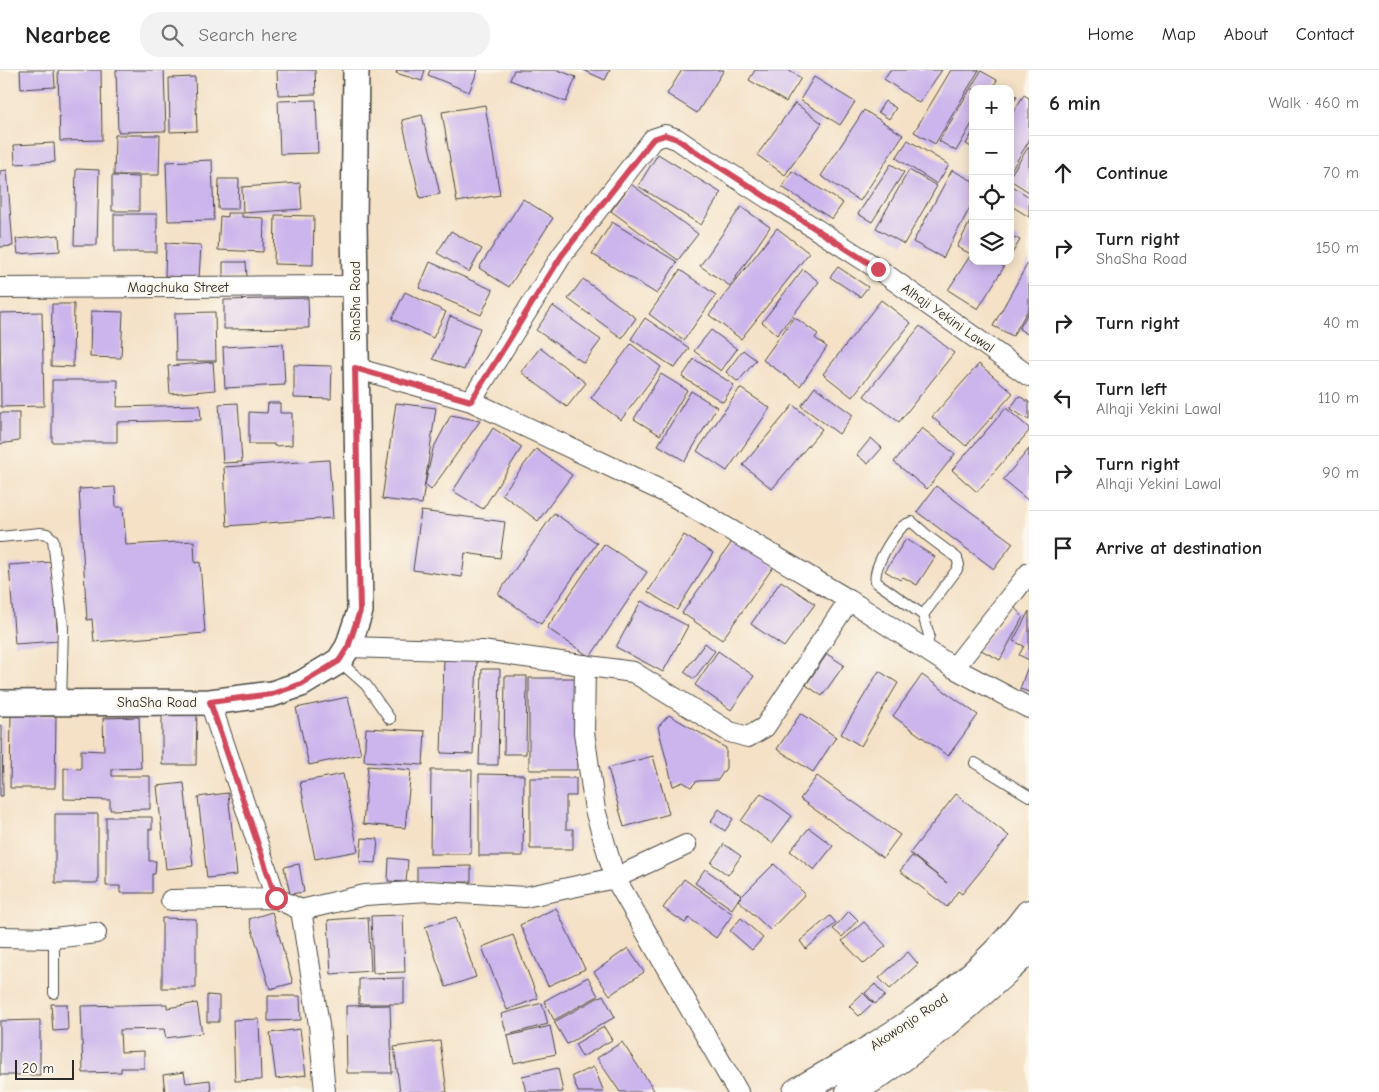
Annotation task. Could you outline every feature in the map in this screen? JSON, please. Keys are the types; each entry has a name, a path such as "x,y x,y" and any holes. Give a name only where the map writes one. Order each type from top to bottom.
{"main road":[{"name":"Akowonjo Road","path":"797,1092 919,1018 972,977 1015,933 1029,914"},
{"name":"Akowonjo Road","path":"850,1092 905,1056 969,1004 1029,949"}],"street":[{"name":"ShaSha Road","path":"0,703 210,702 272,694 301,684 344,654 360,611 355,368 356,70"},
{"name":"Alhaji Yekini Lawal","path":"471,401 562,255 653,139 665,135 677,139 878,269 1029,376"},
{"name":"Magchuka Street","path":"0,288 355,286"},
{"path":"355,368 471,401 673,496 849,600 954,668 1029,708"},
{"path":"954,668 1029,573"},
{"path":"344,654 482,651 633,672 730,732 748,737 765,727 849,600"},
{"path":"584,665 584,732 595,810 615,878 738,1092"},
{"path":"210,702 276,898"},
{"path":"171,900 276,898 301,910 365,895 428,891 525,897 615,878 686,845"},
{"path":"301,910 319,1025 325,1092"},
{"path":"0,937 54,938 96,933"}],"lane":[{"path":"923,615 959,566 957,558 928,537 912,522 902,526 885,550 875,576 876,582 923,615 928,635 926,651"},
{"path":"0,537 40,533 47,534 53,539 63,627 61,703"},
{"path":"344,654 390,719"},
{"path":"975,762 1029,796"},
{"path":"54,938 54,993"}],"building":[{"path":"20,70 54,70 55,87 21,89"},
{"path":"58,70 101,70 102,140 60,141"},
{"path":"116,70 164,70 166,131 118,132"},
{"path":"277,70 315,70 316,94 278,95"},
{"path":"397,70 425,70 422,81 396,73"},
{"path":"430,70 478,70 469,92 428,75"},
{"path":"514,70 558,70 576,77 566,102 510,80"},
{"path":"583,70 610,70 605,80"},
{"path":"682,70 724,70 697,113 667,94"},
{"path":"755,70 788,70 801,78 786,102 749,80"},
{"path":"890,70 942,70 919,103 884,79"},
{"path":"951,70 979,70 935,144 914,132"},
{"path":"981,71 997,80 994,85 973,85"},
{"path":"195,77 197,131 170,132 169,78"},
{"path":"814,77 855,102 840,125 800,100"},
{"path":"969,91 969,129 956,151 939,141"},
{"path":"1024,95 1029,98 1029,141 1014,165 1014,130 1014,111"},
{"path":"316,100 318,153 280,154 278,101"},
{"path":"885,101 896,108 889,119 878,112"},
{"path":"795,103 822,123 785,175 757,155"},
{"path":"485,105 500,195 457,202 442,112"},
{"path":"864,110 903,135 860,201 821,176"},
{"path":"422,115 440,194 420,198 402,120"},
{"path":"115,135 160,135 159,175 114,175"},
{"path":"908,140 949,165 937,184 896,158"},
{"path":"54,143 55,162 15,164 14,145"},
{"path":"1029,146 1029,192 1014,183 1014,170"},
{"path":"658,154 721,193 701,225 638,186"},
{"path":"212,160 214,220 168,221 166,162"},
{"path":"891,164 904,172 872,222 858,214"},
{"path":"76,169 99,170 97,245 74,245"},
{"path":"7,170 13,246 0,247 0,171"},
{"path":"909,170 937,186 904,244 876,228"},
{"path":"952,170 969,179 969,209 943,258 913,242"},
{"path":"792,171 843,203 832,219 782,187"},
{"path":"112,176 139,177 139,211 112,211"},
{"path":"219,179 239,179 238,209 218,209"},
{"path":"300,183 302,209 243,213 242,187"},
{"path":"631,184 698,234 678,260 611,211"},
{"path":"1014,187 1029,197 1029,217 1014,208"},
{"path":"523,199 553,218 509,287 479,268"},
{"path":"741,207 770,227 730,286 700,266"},
{"path":"227,213 242,213 242,217 264,218 263,252 218,250 220,216 227,217"},
{"path":"114,214 157,214 157,252 114,252"},
{"path":"275,215 314,216 313,265 274,264"},
{"path":"612,222 677,262 657,294 592,254"},
{"path":"969,224 969,253 957,247"},
{"path":"777,228 809,253 741,339 709,315"},
{"path":"451,231 482,249 469,272 437,253"},
{"path":"59,235 60,251 18,254 16,239"},
{"path":"1014,237 1020,240 1014,250"},
{"path":"166,243 201,245 199,278 165,276"},
{"path":"969,258 969,265 1001,265 1004,267 978,309 948,290"},
{"path":"1029,261 1029,308 1013,336 993,326"},
{"path":"223,262 246,262 247,277 223,277"},
{"path":"430,262 493,290 481,315 419,288"},
{"path":"838,267 868,287 860,297 830,277"},
{"path":"803,269 819,282 777,335 762,322"},
{"path":"680,270 716,295 684,340 649,314"},
{"path":"583,279 636,318 622,338 568,299"},
{"path":"405,292 446,312 433,338 392,319"},
{"path":"308,298 309,328 224,329 224,300"},
{"path":"881,300 911,323 852,397 823,374"},
{"path":"52,304 74,304 73,367 51,366"},
{"path":"553,306 601,340 584,363 536,330"},
{"path":"91,311 123,312 121,358 90,357"},
{"path":"1029,311 1029,335 1019,329"},
{"path":"42,312 44,406 1,407 0,313"},
{"path":"215,312 216,361 176,361 175,313"},
{"path":"450,316 480,328 464,370 433,359"},
{"path":"794,317 818,334 815,338 827,347 800,386 763,360"},
{"path":"645,318 689,348 675,368 631,339"},
{"path":"920,326 954,353 899,422 864,396"},
{"path":"711,330 737,349 721,371 694,351"},
{"path":"283,344 285,385 225,388 223,347"},
{"path":"631,344 661,367 621,420 591,398"},
{"path":"540,348 586,383 567,407 521,372"},
{"path":"743,350 756,360 738,382 726,372"},
{"path":"694,359 734,385 723,402 682,377"},
{"path":"213,362 215,390 170,394 168,366"},
{"path":"979,364 1013,393 966,446 932,417"},
{"path":"294,365 332,366 331,399 294,398"},
{"path":"661,374 687,390 660,435 634,419"},
{"path":"52,380 118,380 117,407 200,405 201,420 117,422 117,442 52,442"},
{"path":"815,387 853,415 839,434 801,406"},
{"path":"740,388 770,408 727,471 697,451"},
{"path":"691,391 717,407 685,461 658,445"},
{"path":"1019,396 1029,402 1029,420 1010,409"},
{"path":"238,403 242,462 223,463 219,404"},
{"path":"268,403 280,403 280,413 292,413 292,445 249,444 249,412 267,413"},
{"path":"396,403 436,408 422,504 382,499"},
{"path":"793,405 822,429 772,489 743,465"},
{"path":"1006,408 1029,428 1029,431 977,492 952,470"},
{"path":"0,413 19,413 19,441 0,444"},
{"path":"451,415 480,421 431,490 425,485 433,449"},
{"path":"493,428 522,447 483,509 453,491"},
{"path":"922,428 955,454 927,489 894,462"},
{"path":"871,438 882,448 868,464 857,455"},
{"path":"536,449 572,475 538,521 502,494"},
{"path":"1029,449 1029,501 1003,480"},
{"path":"329,460 333,518 227,526 224,467"},
{"path":"936,486 1013,543 994,569 917,512"},
{"path":"115,487 116,507 123,507 126,545 194,541 195,563 200,562 205,633 94,642 92,619 87,620 79,489"},
{"path":"421,511 505,522 500,558 465,553 462,577 413,570"},
{"path":"554,513 597,543 541,624 498,594"},
{"path":"684,535 713,553 677,610 648,592"},
{"path":"734,539 774,566 722,640 682,613"},
{"path":"906,539 935,557 917,585 903,577 900,580 885,571"},
{"path":"604,544 647,572 590,657 547,628"},
{"path":"52,562 58,641 15,644 9,565"},
{"path":"781,581 815,604 784,647 751,624"},
{"path":"641,601 688,626 663,672 616,647"},
{"path":"1014,607 1023,617 1000,660 979,649"},
{"path":"1029,611 1029,660 1019,655 1024,646 1013,641"},
{"path":"705,643 715,651 694,679 684,672"},
{"path":"718,651 754,676 731,710 695,685"},
{"path":"827,654 844,665 822,696 806,685"},
{"path":"444,659 477,660 473,754 441,753"},
{"path":"1029,663 1029,692 1020,689"},
{"path":"482,669 500,669 498,765 479,765"},
{"path":"879,671 898,683 861,746 841,734"},
{"path":"922,675 978,715 948,756 893,716"},
{"path":"505,676 527,676 526,754 504,754"},
{"path":"529,678 577,678 577,770 529,770"},
{"path":"348,697 361,754 309,765 296,708"},
{"path":"162,708 197,708 196,765 162,765"},
{"path":"801,713 836,737 813,772 777,749"},
{"path":"11,715 56,716 55,788 10,788"},
{"path":"669,715 726,748 726,768 718,780 697,781 691,787 683,782 673,786 658,727"},
{"path":"139,717 141,768 112,769 112,776 150,776 150,809 110,810 110,800 64,799 64,768 81,769 81,750 104,751 103,718"},
{"path":"0,725 2,725 3,796 0,796"},
{"path":"366,728 425,731 423,765 364,761"},
{"path":"653,756 669,814 624,827 608,768"},
{"path":"368,766 411,770 405,828 363,824"},
{"path":"431,770 472,770 471,854 430,854"},
{"path":"343,774 358,851 315,859 300,782"},
{"path":"479,774 524,775 523,856 479,856"},
{"path":"817,776 900,835 883,858 800,799"},
{"path":"530,778 576,778 576,796 566,796 566,829 573,829 573,849 530,849"},
{"path":"184,783 193,866 166,869 157,786"},
{"path":"228,793 237,875 207,878 198,797"},
{"path":"761,793 792,816 772,843 741,821"},
{"path":"956,794 1009,836 962,894 958,891 947,907 900,871 912,856 947,883 910,853"},
{"path":"719,809 733,819 725,831 711,821"},
{"path":"55,814 98,814 98,883 55,883"},
{"path":"106,817 152,817 152,829 149,829 149,861 156,861 155,874 152,874 152,893 120,893 120,886 106,886"},
{"path":"809,828 833,846 814,870 790,851"},
{"path":"362,838 378,839 376,863 360,862"},
{"path":"724,844 741,856 728,875 711,863"},
{"path":"389,858 408,860 406,882 388,881"},
{"path":"299,864 304,892 290,894 284,867"},
{"path":"774,864 805,894 770,930 738,900"},
{"path":"471,866 471,882 417,882 417,867"},
{"path":"705,869 741,895 732,909 695,883"},
{"path":"684,879 733,914 716,938 689,918 685,923 663,908"},
{"path":"556,908 585,969 548,986 520,925"},
{"path":"849,911 858,920 842,937 833,929"},
{"path":"272,912 293,983 270,989 249,919"},
{"path":"403,915 405,972 373,973 371,916"},
{"path":"830,916 836,923 806,949 800,941"},
{"path":"368,917 371,971 331,974 328,920"},
{"path":"456,917 476,977 446,987 425,927"},
{"path":"162,918 196,919 196,988 162,988"},
{"path":"741,918 763,938 752,950 730,931"},
{"path":"864,922 886,946 864,964 842,941"},
{"path":"513,935 538,998 507,1010 482,947"},
{"path":"628,948 644,972 610,995 594,972"},
{"path":"908,952 918,964 890,989 879,978"},
{"path":"588,977 598,996 554,1020 544,1001"},
{"path":"404,978 404,1004 359,1004 359,979"},
{"path":"875,984 885,996 875,1004 865,993"},
{"path":"863,993 873,1003 859,1016 849,1006"},
{"path":"207,995 219,996 219,1022 207,1022"},
{"path":"603,995 615,1017 567,1044 554,1022"},
{"path":"268,996 300,996 301,1020 268,1021"},
{"path":"197,1003 202,1033 166,1038 164,1029 120,1030 121,1052 144,1051 144,1068 121,1068 121,1072 83,1073 81,1006 167,1004 167,1008"},
{"path":"542,1003 548,1024 507,1035 501,1014"},
{"path":"51,1004 67,1004 68,1030 53,1031"},
{"path":"390,1005 392,1073 347,1073 346,1006"},
{"path":"259,1019 261,1080 235,1081 233,1020"},
{"path":"40,1020 40,1075 0,1075 0,1021"},
{"path":"550,1026 556,1054 514,1063 508,1036"},
{"path":"604,1027 612,1040 582,1057 575,1044"},
{"path":"300,1029 306,1075 276,1079 270,1033"},
{"path":"440,1041 447,1092 400,1092 394,1047"},
{"path":"622,1042 654,1090 650,1092 620,1092 597,1058"},
{"path":"594,1067 604,1092 578,1092 572,1076"},
{"path":"558,1068 563,1092 526,1092 522,1076"},
{"path":"184,1072 186,1083 210,1080 211,1092 165,1092 163,1075"}],"route":[{"path":"276,898 210,702 272,694 301,684 339,661 348,647 360,611 355,368 471,401 562,255 653,139 665,135 677,139 878,269"}]}
